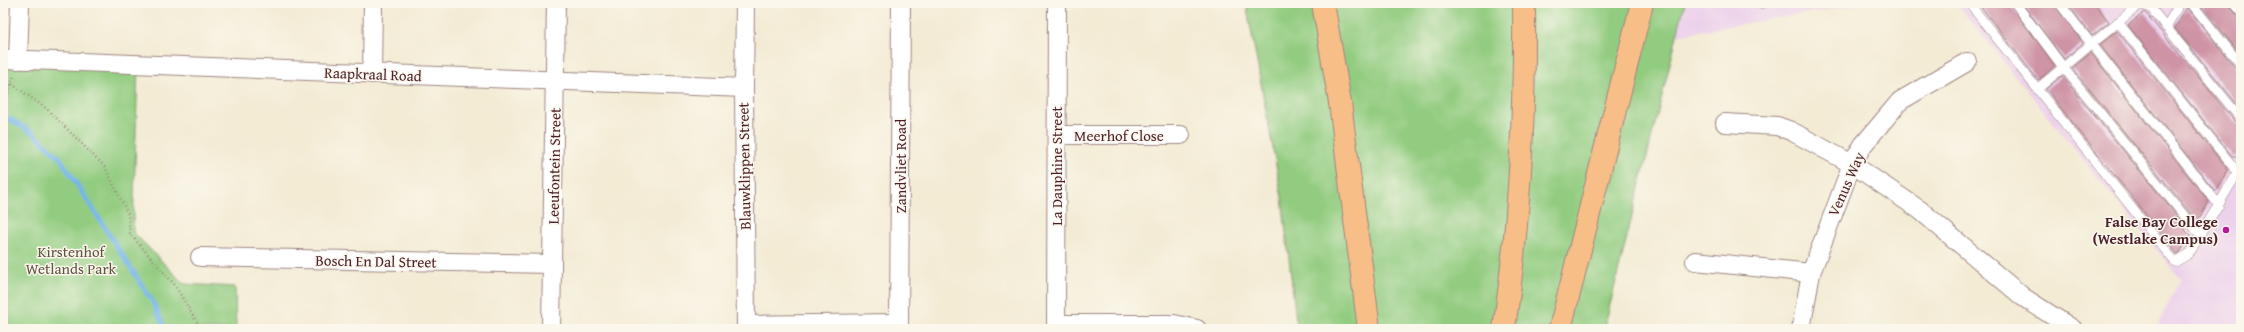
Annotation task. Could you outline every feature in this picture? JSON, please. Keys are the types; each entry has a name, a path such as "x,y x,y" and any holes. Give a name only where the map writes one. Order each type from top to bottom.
{"highway":[{"path":"1323,3 1340,103 1369,329"},
{"path":"1504,329 1518,225 1525,96 1524,3"},
{"path":"1560,329 1642,3"}],"street":[{"path":"10,60 20,3"},
{"path":"372,74 373,3"},
{"name":"Leeufontein Street","path":"551,329 556,3"},
{"name":"Blauwklippen Street","path":"745,3 744,88 746,327"},
{"name":"Zandvliet Road","path":"899,326 901,3"},
{"name":"La Dauphine Street","path":"1056,327 1057,3"},
{"name":"Raapkraal Road","path":"10,60 744,88"},
{"name":"Venus Way","path":"1801,329 1811,273 1852,164 1863,146 1900,101 1967,62"},
{"path":"1725,122 1757,124 1784,129 1852,164 1920,210 2023,297 2073,329"},
{"name":"Meerhof Close","path":"1057,135 1181,135"},
{"name":"Bosch En Dal Street","path":"200,257 552,264"},
{"path":"1695,261 1811,273"},
{"path":"1056,327 1174,324 1197,329"},
{"path":"746,327 899,326"}],"lane":[{"path":"1971,3 2175,262 2189,254 2239,170 2118,22"},
{"path":"2015,3 2063,67 2200,235"},
{"path":"2059,3 2219,205"},
{"path":"2166,27 2180,3"},
{"path":"2191,3 2241,65"},
{"path":"2234,3 2241,12"},
{"path":"2037,88 2118,22 2135,4 2150,7 2241,119"}],"path":[{"path":"3,108 12,84 10,60"},
{"path":"12,84 47,109 105,167 128,214 130,234 174,284 201,329"}],"shaded area":[{"path":"1685,3 1866,3 1677,35"},
{"path":"1956,3 2241,3 2241,329 2155,329 2181,280"}],"green space":[{"path":"1246,3 1685,3 1604,329 1297,329 1282,197"},
{"name":"Kirstenhof Wetlands Park","path":"3,60 138,65 133,232 184,284 235,287 236,329 3,329"}],"building":[{"path":"1978,3 2009,3 2055,66 2038,80"},
{"path":"2022,3 2053,3 2083,43 2064,59"},
{"path":"2067,3 2094,3 2109,22 2092,36"},
{"path":"2199,3 2227,3 2241,20 2241,55"},
{"path":"2187,7 2236,69 2241,71 2241,109 2175,28"},
{"path":"2145,12 2236,123 2241,125 2241,148 2237,156 2232,156 2128,25"},
{"path":"2117,31 2228,170 2215,191 2100,45"},
{"path":"2091,53 2209,202 2198,220 2196,220 2072,68"},
{"path":"2062,76 2181,221 2178,221 2190,236 2180,252 2177,254 2046,89"}],"waterway":[{"path":"3,115 33,133 60,158 152,301 165,329"}],"place":[{"name":"False Bay College (Westlake Campus)","path":"2226,230"}]}
